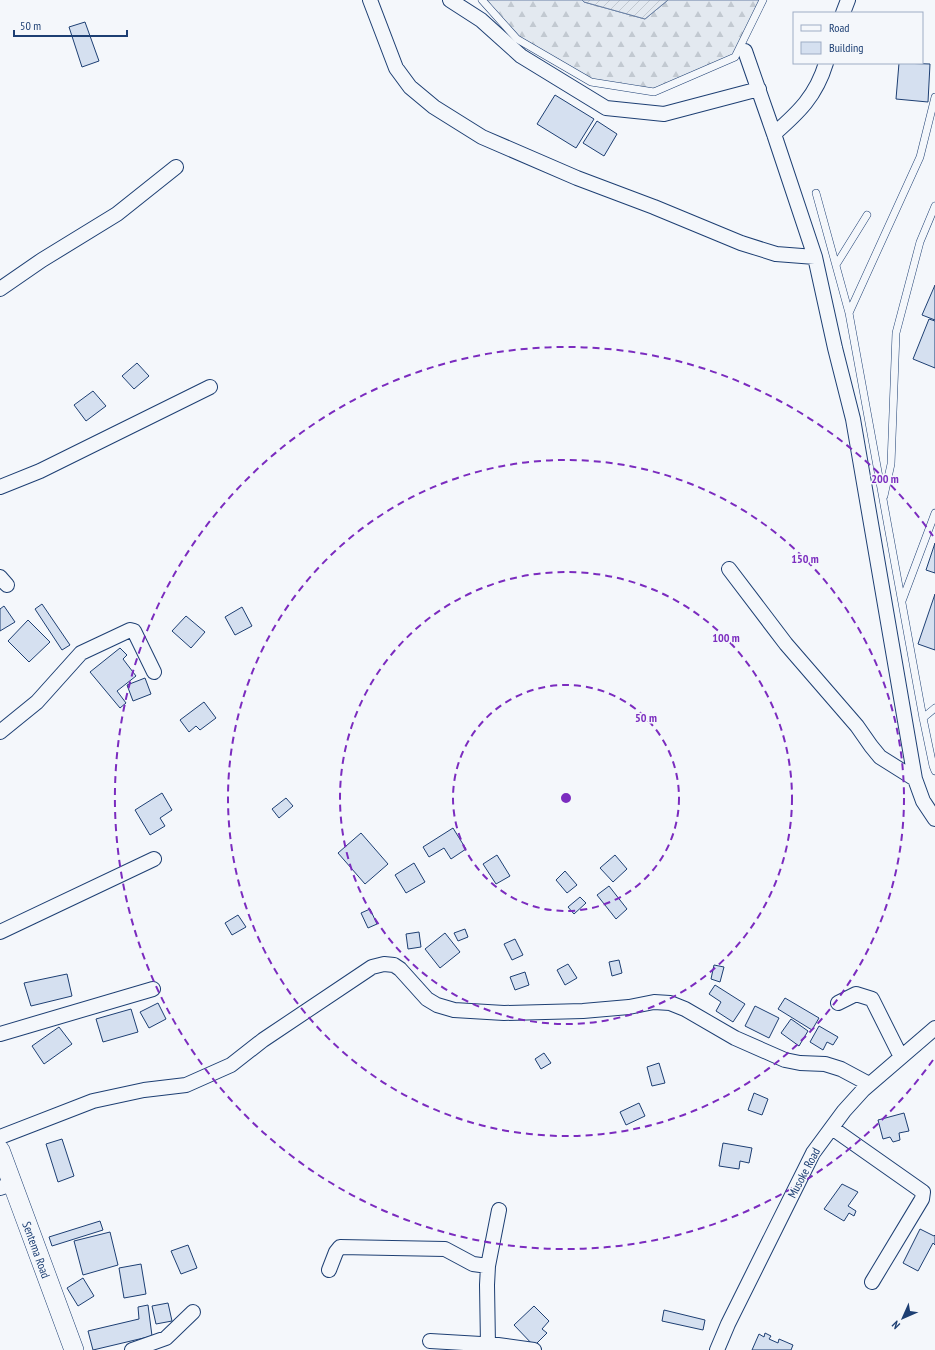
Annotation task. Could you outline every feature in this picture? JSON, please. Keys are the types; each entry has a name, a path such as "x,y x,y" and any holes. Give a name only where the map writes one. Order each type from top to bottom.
{"main road":[{"name":"Sentema Road","path":"0,1150 6,1186 74,1350"}],"street":[{"path":"370,0 396,68 410,87 434,106 482,137 577,178 654,207 741,243 776,254 816,257"},
{"path":"450,0 481,20 521,56 606,108 664,114 759,89"},
{"path":"745,52 816,257 834,348 853,420 915,779 923,801 935,819"},
{"path":"774,134 799,112 814,91 826,64"},
{"path":"0,289 42,260 117,214 176,167"},
{"path":"0,487 40,471 210,387"},
{"path":"729,569 786,644 857,726 880,757 915,779"},
{"path":"0,732 37,702 81,653 130,630 134,631 154,672"},
{"path":"0,932 154,859"},
{"path":"0,1137 93,1101 144,1090 186,1085 231,1065 263,1040 372,967 384,964 394,965 400,969 427,999 437,1005 454,1010 504,1012 582,1011 629,1007 654,1002 670,1003 691,1012 735,1038 785,1060 830,1066 841,1069 869,1084"},
{"path":"0,1034 153,989"},
{"path":"838,1003 856,994 872,998 901,1057"},
{"name":"Musoke Road","path":"717,1350 728,1324 813,1153 844,1111 869,1084 934,1030"},
{"path":"832,1128 924,1192 922,1199 872,1282"},
{"path":"488,1344 488,1266 499,1210"},
{"path":"329,1270 336,1252 340,1247 445,1249 473,1264 488,1266"},
{"path":"132,1350 166,1338 194,1312"},
{"path":"430,1341 488,1344 534,1350"}],"lane":[{"path":"482,0 517,38 591,82 654,92 735,57 763,0"},
{"path":"849,313 920,157 935,97"},
{"path":"816,193 849,313 923,718 935,771"},
{"path":"883,501 891,464 896,333 920,242 935,206"},
{"path":"836,265 867,215"},
{"path":"902,602 935,513"},
{"path":"923,718 935,708"}],"green space":[{"path":"482,0 582,0 584,2 645,19 668,0 763,0 735,57 654,92 591,82 517,39"},
{"path":"582,0 668,0 645,19 584,2"}],"building":[{"path":"85,22 99,61 82,67 69,27"},
{"path":"899,64 930,64 928,102 896,99"},
{"path":"555,95 594,119 576,148 537,124"},
{"path":"597,121 617,134 604,156 583,143"},
{"path":"935,285 935,320 922,315"},
{"path":"929,319 935,321 935,368 913,359"},
{"path":"137,363 149,376 134,389 122,376"},
{"path":"93,391 106,406 86,421 74,405"},
{"path":"935,543 935,573 926,570"},
{"path":"935,594 935,650 918,644"},
{"path":"42,604 70,645 62,650 35,609"},
{"path":"4,606 15,622 0,631 0,609"},
{"path":"242,607 252,626 235,635 225,617"},
{"path":"186,616 205,632 191,648 172,631"},
{"path":"28,620 50,642 29,662 8,641"},
{"path":"120,648 127,655 123,659 136,676 117,691 126,703 120,708 90,672"},
{"path":"145,678 151,694 133,701 127,685"},
{"path":"204,702 216,718 200,730 196,726 189,732 180,720"},
{"path":"162,793 172,810 160,818 165,826 150,835 135,810"},
{"path":"286,798 293,806 279,818 272,809"},
{"path":"453,828 466,849 451,859 444,848 429,857 423,847"},
{"path":"361,833 388,864 365,884 338,853"},
{"path":"497,855 510,876 496,884 483,864"},
{"path":"615,855 627,869 613,882 600,868"},
{"path":"414,863 425,882 406,893 395,875"},
{"path":"565,871 577,885 567,893 556,880"},
{"path":"609,886 627,909 616,919 597,895"},
{"path":"580,897 586,903 574,914 568,907"},
{"path":"370,909 377,924 368,928 361,913"},
{"path":"238,915 246,927 232,935 225,923"},
{"path":"465,929 468,937 458,941 454,933"},
{"path":"419,932 421,947 408,949 406,934"},
{"path":"445,933 460,952 440,968 425,949"},
{"path":"515,939 523,955 512,960 504,944"},
{"path":"619,960 622,973 612,976 609,962"},
{"path":"568,964 577,978 565,985 557,970"},
{"path":"714,965 724,967 720,982 711,979"},
{"path":"525,972 529,985 515,990 510,977"},
{"path":"67,974 72,996 31,1006 24,983"},
{"path":"715,985 745,1004 733,1022 716,1011 721,1002 709,994"},
{"path":"785,998 819,1018 812,1030 778,1009"},
{"path":"158,1003 166,1019 149,1028 140,1012"},
{"path":"755,1006 779,1018 769,1038 745,1026"},
{"path":"131,1009 138,1032 103,1042 96,1019"},
{"path":"791,1019 808,1031 799,1046 781,1033"},
{"path":"819,1026 838,1037 833,1045 827,1042 823,1050 810,1042"},
{"path":"59,1027 72,1044 44,1064 32,1046"},
{"path":"544,1053 551,1063 541,1069 535,1059"},
{"path":"659,1063 665,1083 652,1086 647,1067"},
{"path":"754,1093 768,1099 762,1115 748,1110"},
{"path":"639,1103 645,1116 626,1125 620,1112"},
{"path":"904,1113 909,1131 899,1133 900,1140 893,1142 890,1137 883,1139 878,1120"},
{"path":"62,1139 74,1176 58,1182 46,1144"},
{"path":"723,1143 752,1148 749,1163 740,1161 739,1169 719,1166"},
{"path":"842,1184 858,1192 848,1206 856,1211 854,1216 849,1213 844,1221 824,1209"},
{"path":"100,1221 103,1230 52,1246 49,1237"},
{"path":"920,1229 934,1236 935,1235 935,1245 933,1243 918,1271 903,1263"},
{"path":"110,1232 118,1265 83,1275 74,1241"},
{"path":"188,1245 197,1268 181,1274 171,1251"},
{"path":"141,1264 146,1294 124,1298 119,1268"},
{"path":"83,1278 94,1296 78,1306 67,1288"},
{"path":"168,1303 172,1321 156,1324 152,1306"},
{"path":"148,1305 152,1336 93,1350 88,1331 139,1319 138,1307"},
{"path":"534,1306 549,1321 542,1329 547,1333 534,1346 514,1325"},
{"path":"664,1310 705,1320 703,1330 662,1321"},
{"path":"765,1333 771,1336 769,1339 778,1343 779,1339 793,1345 791,1350 752,1350 759,1334 764,1337"}]}
